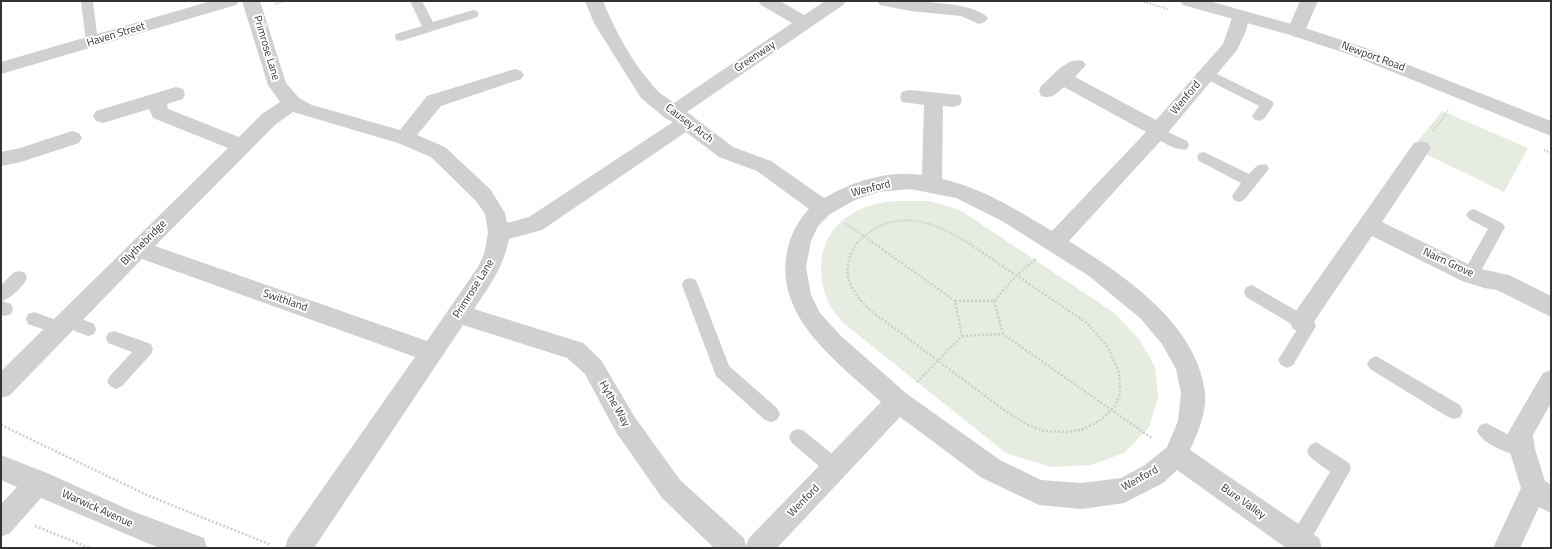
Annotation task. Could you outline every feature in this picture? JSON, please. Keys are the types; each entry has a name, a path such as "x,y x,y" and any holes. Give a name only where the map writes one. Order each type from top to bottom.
{"street":[{"name":"Haven Street","path":"1,68 230,1"},
{"name":"Primrose Lane","path":"251,1 277,85 292,103 306,110 404,138 438,152 483,195 495,213 499,233 495,254 486,273 433,353 298,548"},
{"name":"Causey Arch","path":"594,1 603,23 629,66 648,93 679,118 726,152 764,166 823,208"},
{"path":"767,1 805,23"},
{"name":"Greenway","path":"499,233 535,224 805,23 837,1"},
{"path":"886,1 910,6 965,11 979,18"},
{"name":"Newport Road","path":"1189,1 1296,31 1357,51 1551,129"},
{"path":"1296,31 1309,1"},
{"name":"Wenford","path":"1054,243 1158,131 1231,46 1237,31 1240,16"},
{"path":"1048,91 1077,65"},
{"path":"404,138 434,101 515,75"},
{"path":"1062,78 1158,131"},
{"path":"103,116 176,94"},
{"path":"909,96 953,100"},
{"path":"932,184 934,99"},
{"path":"156,100 160,113 243,146"},
{"name":"Blythebridge","path":"1,387 269,119 292,103"},
{"path":"1,159 21,155 72,138"},
{"path":"1302,322 1421,148"},
{"name":"Wenford","path":"910,180 932,184 961,191 1009,215 1097,270 1149,312 1170,337 1187,368 1193,393 1190,421 1176,455 1154,474 1124,490 1082,496 1039,492 991,469 898,402 833,343 812,320 800,296 795,267 800,241 810,221 823,208 848,194 878,184 910,180"},
{"name":"Nairn Grove","path":"1368,225 1470,275 1484,279 1501,281 1551,307"},
{"name":"Swithland","path":"138,249 433,353"},
{"name":"Hythe Way","path":"458,314 575,350 593,367 625,424 671,489 734,548"},
{"path":"1506,548 1542,495 1532,476 1522,449 1520,433 1551,381"},
{"name":"Wenford","path":"759,548 898,402"},
{"name":"Bure Valley","path":"1176,455 1304,544"},
{"name":"Warwick Avenue","path":"1,467 38,482 128,523 194,548"},
{"path":"5,519 38,482"}],"lane":[{"path":"87,1 92,42"},
{"path":"416,1 430,28"},
{"path":"401,37 473,14"},
{"path":"1207,74 1267,104 1258,116"},
{"path":"1158,131 1182,145"},
{"path":"1204,157 1251,182"},
{"path":"1239,196 1262,169"},
{"path":"1470,275 1497,227 1474,215"},
{"path":"2,304 19,278"},
{"path":"690,285 722,371 771,414"},
{"path":"1252,292 1308,326 1287,360"},
{"path":"34,319 88,329"},
{"path":"114,338 145,349 116,381"},
{"path":"1376,364 1454,411"},
{"path":"1486,431 1508,444 1522,449"},
{"path":"798,437 835,468"},
{"path":"1304,544 1342,469 1316,452"}],"path":[{"path":"1421,148 1449,109"},
{"path":"823,208 956,301 994,301 1017,276 1054,243"},
{"path":"911,220 931,223 951,232 1087,323 1105,341 1117,361 1121,382 1119,399 1111,411 1104,418 1086,430 1060,433 1037,429 1010,414 871,311 858,299 848,281 848,262 854,245 864,236 872,230 891,222 911,220"},
{"path":"956,301 962,336"},
{"path":"994,301 1003,334"},
{"path":"898,402 937,360 962,336 1003,334 1176,455"},
{"path":"1,425 149,496 278,548"},
{"path":"5,519 90,548"}],"shaded area":[{"path":"1442,111 1528,148 1504,192 1426,154 1418,141"},
{"path":"896,201 929,201 960,210 1113,312 1139,339 1155,367 1158,397 1149,427 1124,453 1091,465 1051,467 1006,453 842,322 828,302 823,284 821,270 822,257 826,244 832,232 840,222 852,214 866,207"}]}
